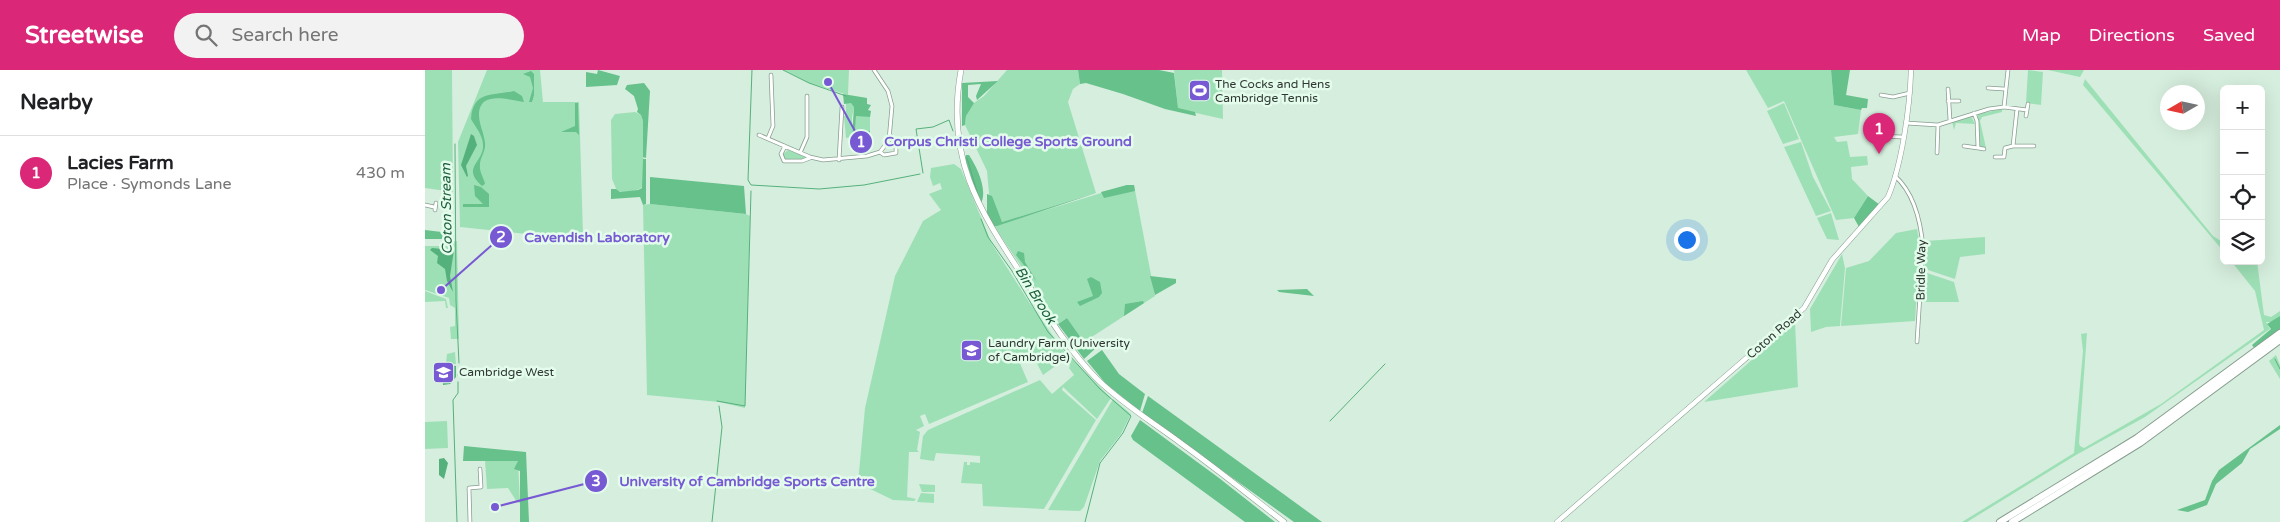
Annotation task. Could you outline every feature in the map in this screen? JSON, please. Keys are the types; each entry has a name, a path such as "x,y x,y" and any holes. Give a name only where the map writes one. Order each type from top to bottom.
{"highway":[{"path":"2001,522 2143,433 2280,333"},
{"path":"2012,522 2139,443 2280,340"}],"main road":[{"path":"961,70 957,101 958,128 965,169 977,202 1074,353 1115,395 1284,522"}],"street":[{"path":"759,135 810,157 829,161 867,156 880,152 886,146 890,135 892,106 890,96 874,70"},
{"name":"Coton Road","path":"1557,522 1804,308 1832,260 1888,197 1895,176 1906,123 1911,70"},
{"path":"2004,107 2004,89 2008,70"},
{"path":"768,138 773,126 771,75"},
{"path":"1948,88 1950,120"},
{"path":"1988,88 2004,89"},
{"path":"1881,96 1893,97 1910,93"},
{"path":"800,153 807,137 807,96"},
{"path":"1948,101 1959,100"},
{"path":"2025,116 2028,104"},
{"path":"839,160 842,107"},
{"path":"1906,123 1938,125 1974,113 2004,107 2027,110"},
{"path":"2013,146 2017,109"},
{"path":"1974,113 1977,121 1978,148"},
{"path":"1937,153 1938,125"},
{"path":"880,152 884,155 896,152 896,141 890,135"},
{"path":"1880,136 1902,137"},
{"path":"785,146 781,154 784,161 802,161 810,157"},
{"path":"1964,146 1984,149"},
{"path":"1995,157 2004,157 2005,148 2034,146"},
{"name":"Bridle Way","path":"1895,176 1908,192 1922,234 1923,248 1917,342"},
{"path":"425,205 435,207"},
{"path":"470,522 469,488 481,487 480,469"}],"shaded area":[{"path":"425,70 452,70 453,192 425,188"},
{"path":"487,70 540,70 543,102 579,102 583,235 555,237 460,227 458,142"},
{"path":"598,70 620,76 617,85 586,87 586,72 597,74"},
{"path":"784,70 849,70 848,95 809,83"},
{"path":"1007,70 1078,70 1080,84 1073,89 1068,102 1096,193 1002,222 989,194 987,171 965,125 966,116 971,105 984,96"},
{"path":"1078,70 1159,70 1174,73 1178,108 1195,112 1196,116 1165,109 1086,83 1080,84"},
{"name":"The Cocks and Hens Cambridge Tennis","path":"1174,70 1222,70 1223,119 1178,109"},
{"path":"1746,70 1831,70 1834,105 1861,110 1858,134 1834,137 1837,142 1847,141 1850,157 1867,156 1868,165 1851,167 1852,179 1868,196 1854,218 1836,220 1784,101 1768,108"},
{"path":"1831,70 1850,70 1846,95 1868,99 1867,108 1862,108 1861,110 1834,105"},
{"path":"2028,70 2043,72 2041,105 2026,103"},
{"path":"2048,70 2084,70 2080,77"},
{"path":"531,71 534,74 534,95 532,102 529,102 533,88 530,77 523,74"},
{"path":"2085,79 2213,236 2220,240 2220,247 2083,85"},
{"path":"998,81 977,100 976,96 981,84 968,85 968,97 974,103 966,116 965,125 962,126 962,83"},
{"path":"644,83 650,91 646,158 643,157 643,121 641,115 637,112 638,109 634,96 625,89 627,85"},
{"path":"514,91 522,96 524,102 497,98 484,102 480,107 479,118 485,146 480,165 485,184 482,186 473,175 474,166 482,153 483,144 479,132 471,119 473,110 476,103 486,96"},
{"path":"843,94 867,98 867,104 871,105 868,110 871,111 870,117 856,116 855,133 870,131 870,135 852,137 854,107 851,103 844,104"},
{"path":"575,103 578,103 579,135 576,132 561,132 575,126"},
{"path":"846,103 855,103 852,117 852,137 846,138 844,116 846,116"},
{"path":"1784,103 1799,139 1783,144 1767,111"},
{"path":"2002,109 2002,112 1982,117 1980,121 1986,148 1979,147 1978,114"},
{"path":"635,112 641,115 643,121 644,181 642,187 637,190 620,192 617,191 612,179 611,120 615,114"},
{"path":"856,115 870,117 870,131 855,133"},
{"path":"1971,116 1975,124 1956,123 1954,130 1952,121"},
{"path":"471,134 474,136 477,145 466,166 467,177 461,165"},
{"path":"1801,142 1813,177 1831,211 1816,216 1784,147"},
{"path":"788,150 806,157 806,159 785,160 783,154"},
{"path":"966,155 969,155 972,160 983,187 980,205 965,158"},
{"path":"643,159 646,159 646,204 643,205 640,197 611,199 611,189 616,189 620,192 642,188"},
{"name":"Laundry Farm (University of Cambridge)","path":"954,164 961,169 992,244 1029,302 1068,357 1043,375 1032,354 1019,361 1028,382 929,424 925,414 920,416 924,426 916,430 920,432 917,450 919,452 909,452 907,497 916,499 914,501 893,500 858,483 865,408 895,276 923,221 941,210 929,194 942,189 940,183 933,186 930,177 931,168"},
{"path":"650,177 744,186 746,214 650,204"},
{"path":"474,185 481,187 489,194 489,207 463,207 463,204 483,204 475,196"},
{"path":"1127,185 1134,185 1155,296 1084,342 1067,318 1059,323 994,226"},
{"path":"1134,185 1135,191 1104,198 1101,192"},
{"path":"1096,193 997,226 994,226 987,216 987,194 992,196 1002,222"},
{"path":"1868,196 1880,205 1859,227 1854,218"},
{"path":"650,204 746,214 750,216 745,408 719,402 647,395 643,205"},
{"path":"1831,213 1839,240 1827,239 1817,218"},
{"path":"1917,229 1920,244 1915,321 1841,326 1846,268 1869,261 1896,233"},
{"path":"425,230 450,233 449,239 425,239"},
{"path":"1985,237 1985,254 1960,257 1955,279 1928,270 1925,265 1925,241"},
{"path":"452,241 457,241 459,339 451,339 450,327 455,326 455,308 450,305 449,298 425,290 425,246 447,246"},
{"path":"432,248 454,250 450,276 453,292 447,281 445,269 437,263 438,256 430,250"},
{"path":"1018,251 1024,253 1025,262 1037,282 1016,255"},
{"path":"1842,254 1845,268 1840,326 1826,327 1811,332 1810,309"},
{"path":"2234,265 2258,265 2264,315 2271,317 2280,311 2280,316 2272,322 2266,322 2270,329 2145,417 2076,455 1967,522 1962,522 2074,453 2083,351 2081,334 2087,333 2079,443 2084,448 2161,404 2264,330 2255,291"},
{"path":"1927,273 1954,282 1959,302 1924,302 1924,276"},
{"path":"1150,276 1176,279 1176,283 1155,295"},
{"path":"1091,277 1100,282 1102,293 1099,297 1080,306 1077,302 1093,296 1087,279"},
{"path":"1307,289 1314,296 1279,292 1277,290"},
{"path":"425,291 446,299 448,308 446,308 445,301 425,302"},
{"path":"1143,301 1144,303 1124,316 1125,304"},
{"path":"2280,316 2280,329 2255,349 2252,345 2271,329 2267,324"},
{"path":"1067,318 1084,342 1097,347 1084,359 1058,324"},
{"path":"1795,322 1798,387 1704,402"},
{"path":"1102,350 1119,374 1145,394 1140,411 1106,384 1087,361"},
{"path":"455,352 456,364 446,364 447,354"},
{"path":"2276,355 2280,365 2280,379 2269,361"},
{"path":"1072,359 1111,398 1097,419 1063,387 1062,390 1096,420 1044,509 983,506 982,484 961,483 964,462 967,462 967,465 970,465 970,462 980,463 980,456 936,453 934,461 920,459 923,436 928,430 1040,380 1052,394 1074,375 1069,368 1068,362"},
{"path":"442,364 456,366 456,377 450,384 443,385"},
{"path":"1148,396 1322,522 1294,522 1142,413"},
{"path":"1113,399 1131,414 1121,434 1100,461 1084,507 1080,511 1048,510"},
{"path":"1140,420 1275,522 1245,522 1133,440 1131,436"},
{"path":"447,421 448,448 425,449 425,422"},
{"path":"2280,425 2280,429 2250,449 2242,463 2216,484 2207,505 2188,512 2177,510 2205,500 2212,481 2219,470"},
{"path":"464,446 526,452 529,522 520,522 520,471 514,469 518,461 463,461"},
{"path":"444,458 448,463 444,479 439,475 439,459"},
{"path":"485,461 518,461 520,503 517,502 508,488 487,489"},
{"path":"919,484 935,485 935,492 922,492"},
{"path":"921,493 934,494 934,503 917,502"}],"waterway":[{"path":"752,70 748,180 751,185 819,189 864,185 920,174"},
{"name":"Bin Brook","path":"783,70 809,83 846,96"},
{"name":"Bin Brook","path":"923,173 916,129 933,127 949,120 953,131"},
{"name":"Coton Stream","path":"455,144 456,301 459,363"},
{"name":"Bin Brook","path":"967,158 978,195"},
{"path":"717,401 745,406 751,191"},
{"name":"Bin Brook","path":"981,219 988,237 1012,271 1048,332 1100,389 1131,416 1123,433 1100,463 1085,522"},
{"path":"2275,359 2280,369"},
{"path":"1330,421 1385,364"},
{"path":"458,375 459,369"},
{"path":"457,522 453,400 458,393 458,382"},
{"path":"712,522 722,427 719,406"}],"place":[{"name":"Corpus Christi College Sports Ground","path":"828,82"},
{"name":"The Cocks and Hens Cambridge Tennis","path":"1199,91"},
{"name":"Lacies Farm","path":"1879,154"},
{"name":"Cavendish Laboratory","path":"441,290"},
{"name":"Laundry Farm (University of Cambridge)","path":"972,350"},
{"name":"Cambridge West","path":"443,372"},
{"name":"University of Cambridge Sports Centre","path":"495,507"}]}
